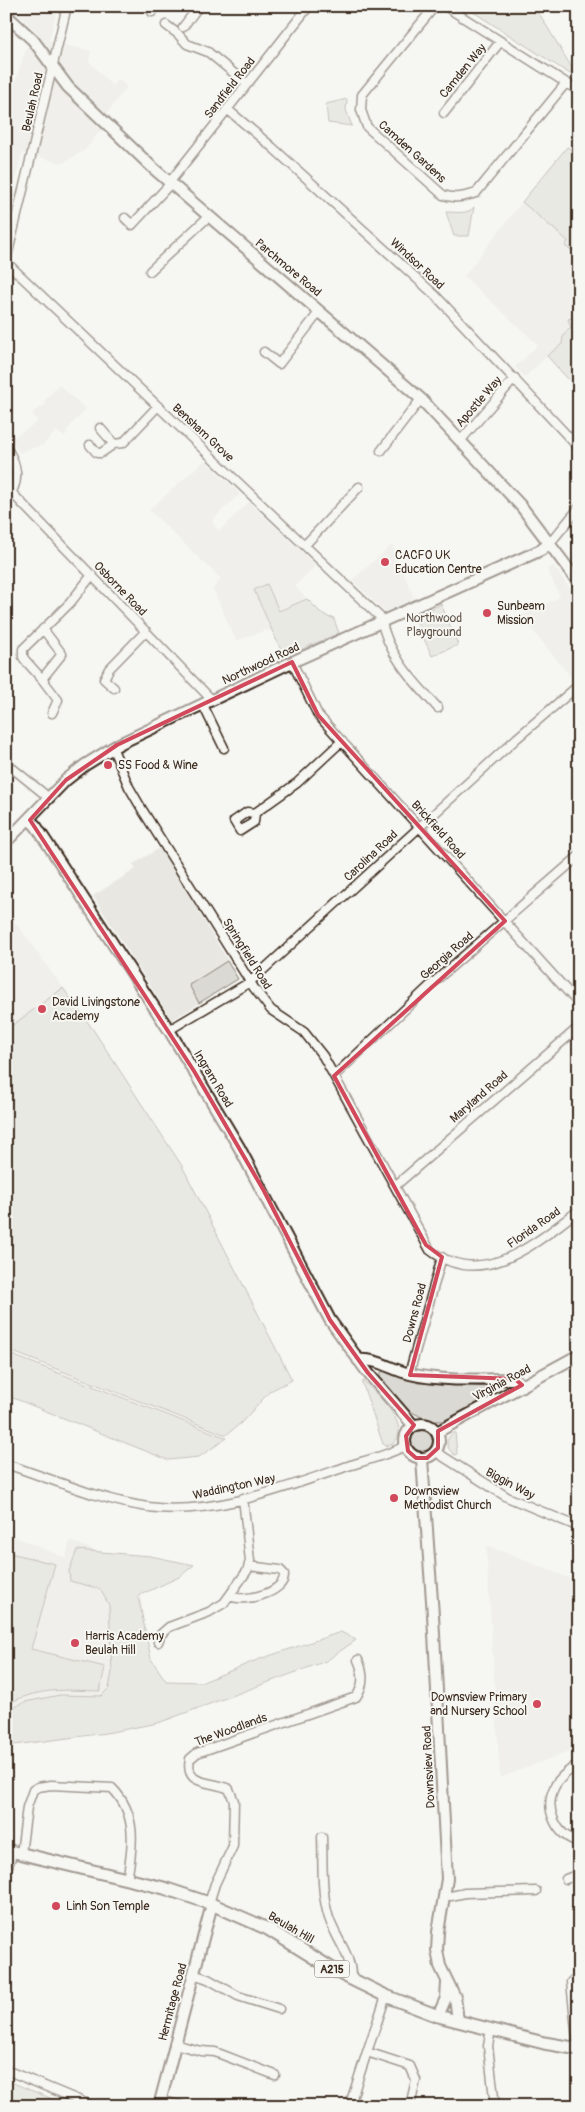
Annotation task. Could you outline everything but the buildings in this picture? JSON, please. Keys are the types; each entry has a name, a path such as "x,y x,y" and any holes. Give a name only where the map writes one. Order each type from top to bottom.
{"main road":[{"name":"Beulah Hill","path":"13,1852 164,1888 210,1904 268,1929 351,1980 386,1996 438,2016 544,2044 579,2049"}],"street":[{"name":"Beulah Road","path":"6,261 67,6"},
{"path":"183,27 199,6"},
{"name":"Sandfield Road","path":"125,218 132,225 170,184 309,6"},
{"name":"Camden Gardens","path":"435,6 362,94 360,110 362,119 367,127 443,195 453,198 466,197 476,192 566,82"},
{"path":"445,6 579,90"},
{"name":"Parchmore Road","path":"6,15 33,40 68,87 170,184 421,399 461,440 532,519 579,583"},
{"path":"166,25 192,48 208,52 247,84"},
{"name":"Camden Way","path":"444,113 500,42"},
{"name":"Windsor Road","path":"227,109 272,147 436,296 579,448"},
{"path":"150,272 208,217"},
{"name":"Bensham Grove","path":"6,261 381,618 381,622 404,670 438,708"},
{"path":"264,352 279,364 320,312"},
{"name":"Apostle Way","path":"461,440 514,378"},
{"path":"381,451 421,399"},
{"path":"90,445 100,453 114,444 122,443 158,406"},
{"path":"100,428 114,444"},
{"path":"6,447 13,458 17,474 15,488 9,496"},
{"path":"304,545 359,488"},
{"name":"Osborne Road","path":"9,496 146,631 207,702 224,748"},
{"path":"550,543 579,508"},
{"name":"Northwood Road","path":"6,842 30,820 48,797 85,765 113,749 292,662 535,553 550,543"},
{"path":"52,713 58,700 42,678 24,660 23,649 70,603 92,576"},
{"path":"42,678 62,654 43,629"},
{"path":"114,688 104,679 104,676 109,668 146,631"},
{"name":"Brickfield Road","path":"292,662 314,708 579,1004"},
{"name":"Carolina Road","path":"169,1030 250,982 419,826 579,685"},
{"path":"255,813 297,783 342,741"},
{"name":"Springfield Road","path":"113,749 129,787 143,811 250,982 271,1010 296,1026 310,1038 334,1076 426,1245 442,1257"},
{"path":"6,763 48,797"},
{"name":"Ingram Road","path":"30,820 54,852 169,1030 243,1154 330,1320 358,1360 414,1426"},
{"name":"Georgia Road","path":"334,1076 416,998 579,856"},
{"name":"Maryland Road","path":"395,1186 579,1027"},
{"name":"Florida Road","path":"442,1257 459,1263 479,1264 510,1258 534,1244 579,1210"},
{"name":"Downs Road","path":"410,1374 442,1257"},
{"name":"Virginia Road","path":"437,1432 579,1356"},
{"path":"358,1360 370,1359 410,1374 463,1379 516,1379 522,1386"},
{"path":"428,1425 437,1432 440,1440 436,1452 431,1456 422,1459 412,1455 405,1446 406,1436 414,1426 428,1425"},
{"name":"Waddington Way","path":"6,1464 117,1500 150,1507 192,1508 243,1498 302,1482 405,1446"},
{"name":"Biggin Way","path":"436,1452 507,1497 578,1526"},
{"name":"Downsview Road","path":"422,1459 439,1712 447,1878 446,1895 437,1941 438,1958 455,1997 458,2020"},
{"path":"158,1642 161,1634 169,1627 224,1603 249,1566 243,1498"},
{"path":"230,1596 239,1599 255,1597 278,1588 283,1582 284,1574 280,1570 249,1566"},
{"name":"The Woodlands","path":"210,1904 215,1884 233,1846 234,1801 229,1789 219,1784 197,1781 190,1774 188,1768 190,1759 197,1753 356,1697 363,1680 358,1660"},
{"path":"579,1763 558,1781 554,1788 551,1804 552,1815 557,1827 564,1835 579,1842"},
{"path":"6,1871 33,1790 38,1787 51,1785 112,1788 128,1811 132,1827 132,1849 127,1880"},
{"path":"322,1837 327,1912 348,1956 352,1972 351,1980"},
{"path":"566,1879 579,1874"},
{"path":"446,1895 536,1891"},
{"name":"Hermitage Road","path":"159,2103 210,1904"},
{"path":"193,1974 208,1979 238,1996 279,2008"},
{"path":"438,2016 446,1998 447,1982"},
{"path":"571,1982 579,2049"},
{"path":"352,2098 386,1996"},
{"path":"491,2030 488,2052 495,2106"},
{"path":"174,2044 201,2051 215,2052 275,2075"},
{"path":"367,2052 410,2066 416,2080 410,2106"},
{"path":"6,2070 93,2106"},
{"path":"159,2103 182,2106"}],"highlighted area":[{"path":"292,662 318,715 505,921 334,1076 426,1245 442,1257 410,1375 515,1379 522,1385 438,1431 438,1448 427,1458 416,1458 408,1451 406,1436 414,1425 368,1373 330,1320 264,1191 194,1071 30,820 66,780 117,745"}],"shaded area":[{"path":"36,6 58,6 49,41 91,51 89,61 112,86 118,79 127,87 107,113 111,117 85,150 63,163 22,153 6,221 6,109 26,49 37,33 17,12"},
{"path":"567,147 579,154 579,391 547,356 525,377 515,367 538,345 464,276"},
{"path":"59,385 86,409 66,431 68,433 64,437 57,431 44,444 19,453 11,439 37,421 32,413 46,404 44,401"},
{"path":"205,460 240,494 212,520 219,531 249,502 316,565 295,586 307,599 279,611 267,584 254,590 273,632 266,630 236,641 213,589 221,579 149,510"},
{"name":"CACFO UK Education Centre","path":"392,545 414,598 385,612 352,580"},
{"path":"554,566 579,602 579,687 521,616 560,597 547,569"},
{"path":"160,848 239,979 172,1020 93,896 136,869 133,864"},
{"name":"David Livingstone Academy","path":"6,909 94,1031 6,1037"},
{"name":"Harris Academy Beulah Hill","path":"6,1533 66,1558 70,1541 140,1566 148,1721 6,1726"},
{"name":"Downsview Primary and Nursery School","path":"486,1545 579,1582 579,1747 500,1778"}],"green space":[{"path":"464,6 526,6 540,15 572,68 570,74"},
{"path":"347,99 346,110 352,126 328,123 326,104"},
{"path":"567,147 579,154 579,248 570,250 565,246 568,241 522,202"},
{"path":"474,207 469,236 454,236 446,212 465,212"},
{"path":"579,316 579,391 547,356 562,344 563,337 568,329 571,328 568,319"},
{"path":"267,584 279,611 307,599 320,612 330,618 333,617 339,633 284,657 254,590"},
{"name":"Northwood Playground","path":"441,604 458,645 432,656 414,617"},
{"path":"227,961 238,979 199,1003 189,985"},
{"path":"63,988 94,1031 182,1166 292,1380 270,1391 241,1423 226,1435 8,1350 10,1342 6,1340 6,1030"},
{"path":"7,1353 227,1438 199,1457 168,1460 6,1395"},
{"path":"384,1371 419,1383 491,1387 495,1389 496,1394 444,1421 429,1421 408,1410 380,1378 380,1373"},
{"path":"364,1381 391,1411 396,1420 399,1428 398,1436 393,1444 386,1446 383,1444 362,1382"},
{"path":"421,1428 430,1432 434,1441 430,1450 421,1454 412,1450 408,1441 412,1432"},
{"path":"455,1432 457,1454 455,1455 449,1449 447,1443 451,1434"},
{"path":"77,1550 150,1556 194,1565 179,1577 138,1596 151,1659 166,1681 203,1682 257,1660 341,1632 356,1640 326,1661 158,1723 106,1733 14,1745 6,1739 6,1711 25,1702 60,1695 101,1696 109,1688 112,1672 109,1605 100,1589 70,1581 69,1571"},
{"path":"6,1552 55,1564 31,1649 105,1667 100,1691 63,1690 41,1692 6,1705"},
{"path":"6,2080 8,2081 70,2106 6,2106"}],"place":[{"name":"CACFO UK Education Centre","path":"385,562"},
{"name":"Sunbeam Mission","path":"487,613"},
{"name":"SS Food & Wine","path":"108,765"},
{"name":"David Livingstone Academy","path":"42,1009"},
{"name":"Downsview Methodist Church","path":"394,1498"},
{"name":"Harris Academy Beulah Hill","path":"75,1643"},
{"name":"Downsview Primary and Nursery School","path":"537,1704"},
{"name":"Linh Son Temple","path":"56,1906"}]}
